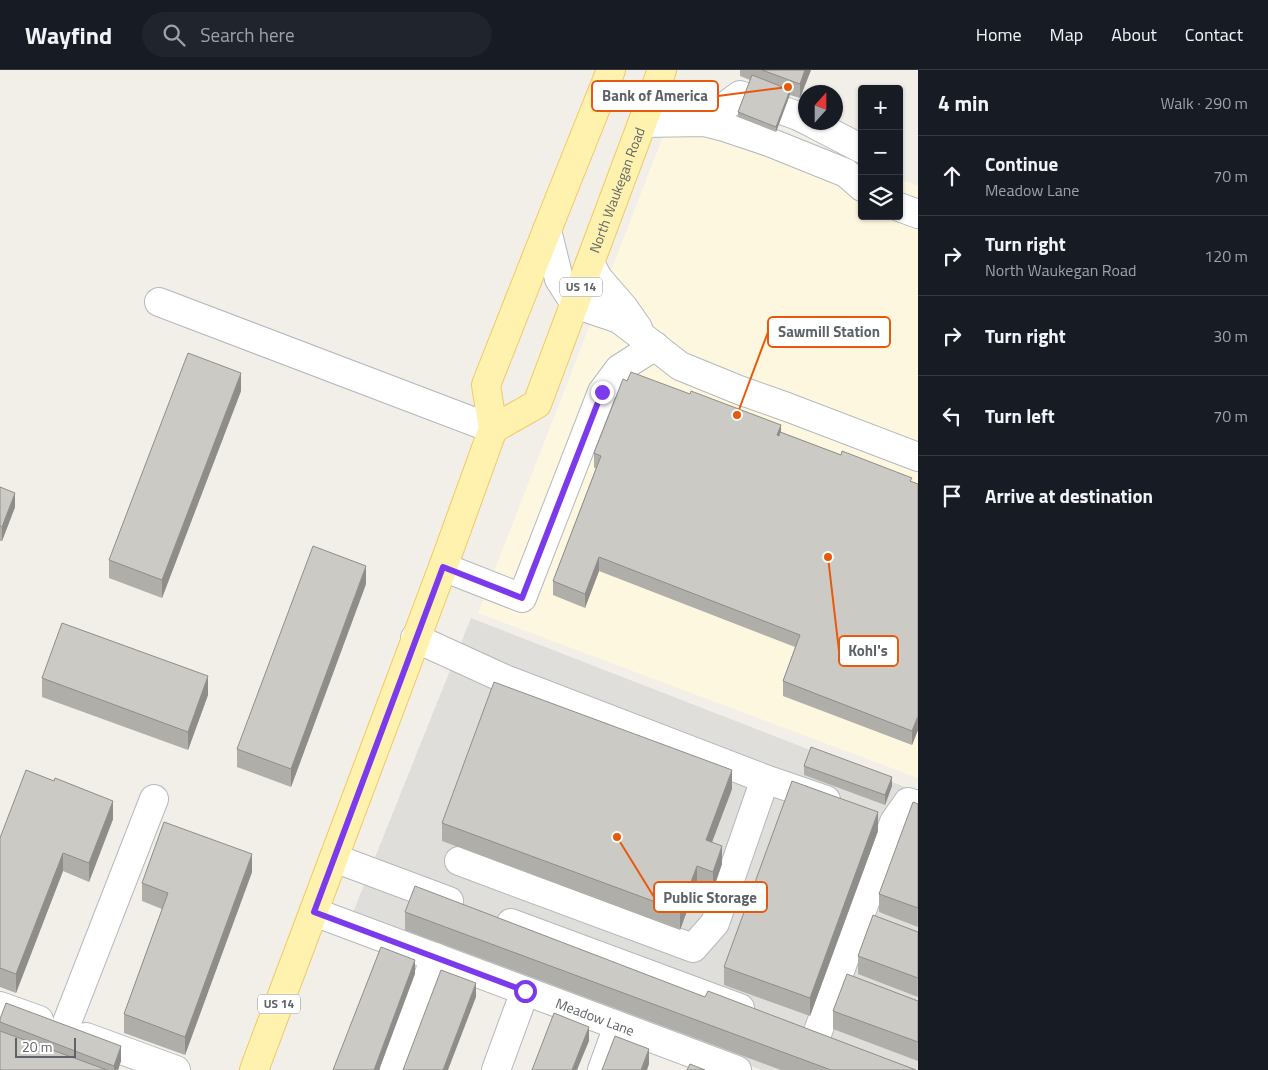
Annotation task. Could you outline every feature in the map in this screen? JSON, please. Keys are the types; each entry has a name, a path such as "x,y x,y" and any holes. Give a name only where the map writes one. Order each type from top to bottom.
{"main road":[{"path":"494,429 486,385 611,70"},
{"name":"North Waukegan Road","path":"494,429 537,404 662,70"},
{"name":"US 14","path":"254,1070 494,429"}],"street":[{"path":"704,122 740,96 798,116"},
{"path":"643,123 704,122 724,127 846,173 858,183"},
{"path":"825,130 858,147"},
{"path":"903,208 918,214"},
{"path":"548,230 559,279 575,304 619,319 680,366 918,457"},
{"path":"590,263 598,278 650,342"},
{"path":"159,302 494,429"},
{"path":"443,567 522,598 602,392 619,369 650,342"},
{"path":"416,638 505,679 765,780 894,822"},
{"path":"459,861 693,948 716,923 765,780"},
{"path":"64,1030 154,799"},
{"path":"843,1047 807,1033 846,983 858,921 894,822 908,802 918,805"},
{"path":"334,858 761,1016"},
{"path":"538,934 550,895"},
{"name":"Meadow Lane","path":"314,912 737,1070"},
{"path":"858,921 884,931"},
{"path":"394,1070 435,957"},
{"path":"496,1070 525,991"},
{"path":"0,1006 176,1070"},
{"path":"602,1070 618,1026"}],"shaded area":[{"path":"678,98 858,164 858,220 903,220 903,180 918,186 918,778 478,613"},
{"path":"471,618 918,792 918,1070 762,1070 352,915"}],"building":[{"path":"762,70 805,70 800,84"},
{"path":"752,75 790,90 776,127 738,112"},
{"path":"188,353 241,373 162,580 109,560"},
{"path":"631,372 690,394 691,391 781,425 777,435 779,436 780,432 841,455 842,451 912,478 910,481 918,484 918,716 912,731 783,681 800,635 599,557 585,594 553,581 601,456 594,453 623,379 627,381"},
{"path":"0,487 15,493 2,527 0,526"},
{"path":"313,546 366,566 291,769 237,749"},
{"path":"62,623 208,676 188,732 42,678"},
{"path":"494,682 732,770 706,840 722,846 713,872 697,866 680,911 442,823"},
{"path":"811,747 892,777 885,795 804,766"},
{"path":"26,770 54,781 55,778 113,801 89,863 63,853 16,974 0,968 0,838"},
{"path":"792,781 878,812 810,998 724,967"},
{"path":"913,802 918,804 918,908 879,894"},
{"path":"164,822 252,854 185,1037 124,1014 168,893 142,883"},
{"path":"415,886 705,997 708,991 916,1070 831,1070 405,912"},
{"path":"873,915 918,932 918,978 858,956"},
{"path":"381,947 415,960 374,1070 333,1070"},
{"path":"441,970 476,983 443,1070 403,1070"},
{"path":"847,974 918,1001 918,1042 833,1011"},
{"path":"6,1003 121,1046 114,1066 0,1022"},
{"path":"554,1013 589,1027 572,1070 532,1070"},
{"path":"0,1031 107,1070 0,1070"},
{"path":"615,1036 649,1049 641,1070 602,1070"},
{"path":"690,1064 705,1070 687,1070"}],"place":[{"name":"Bank of America","path":"788,87"},
{"name":"Sawmill Station","path":"737,415"},
{"name":"Kohl's","path":"828,557"},
{"name":"Public Storage","path":"617,837"}],"route":[{"path":"525,991 314,912 443,567 522,598 602,392"}]}
